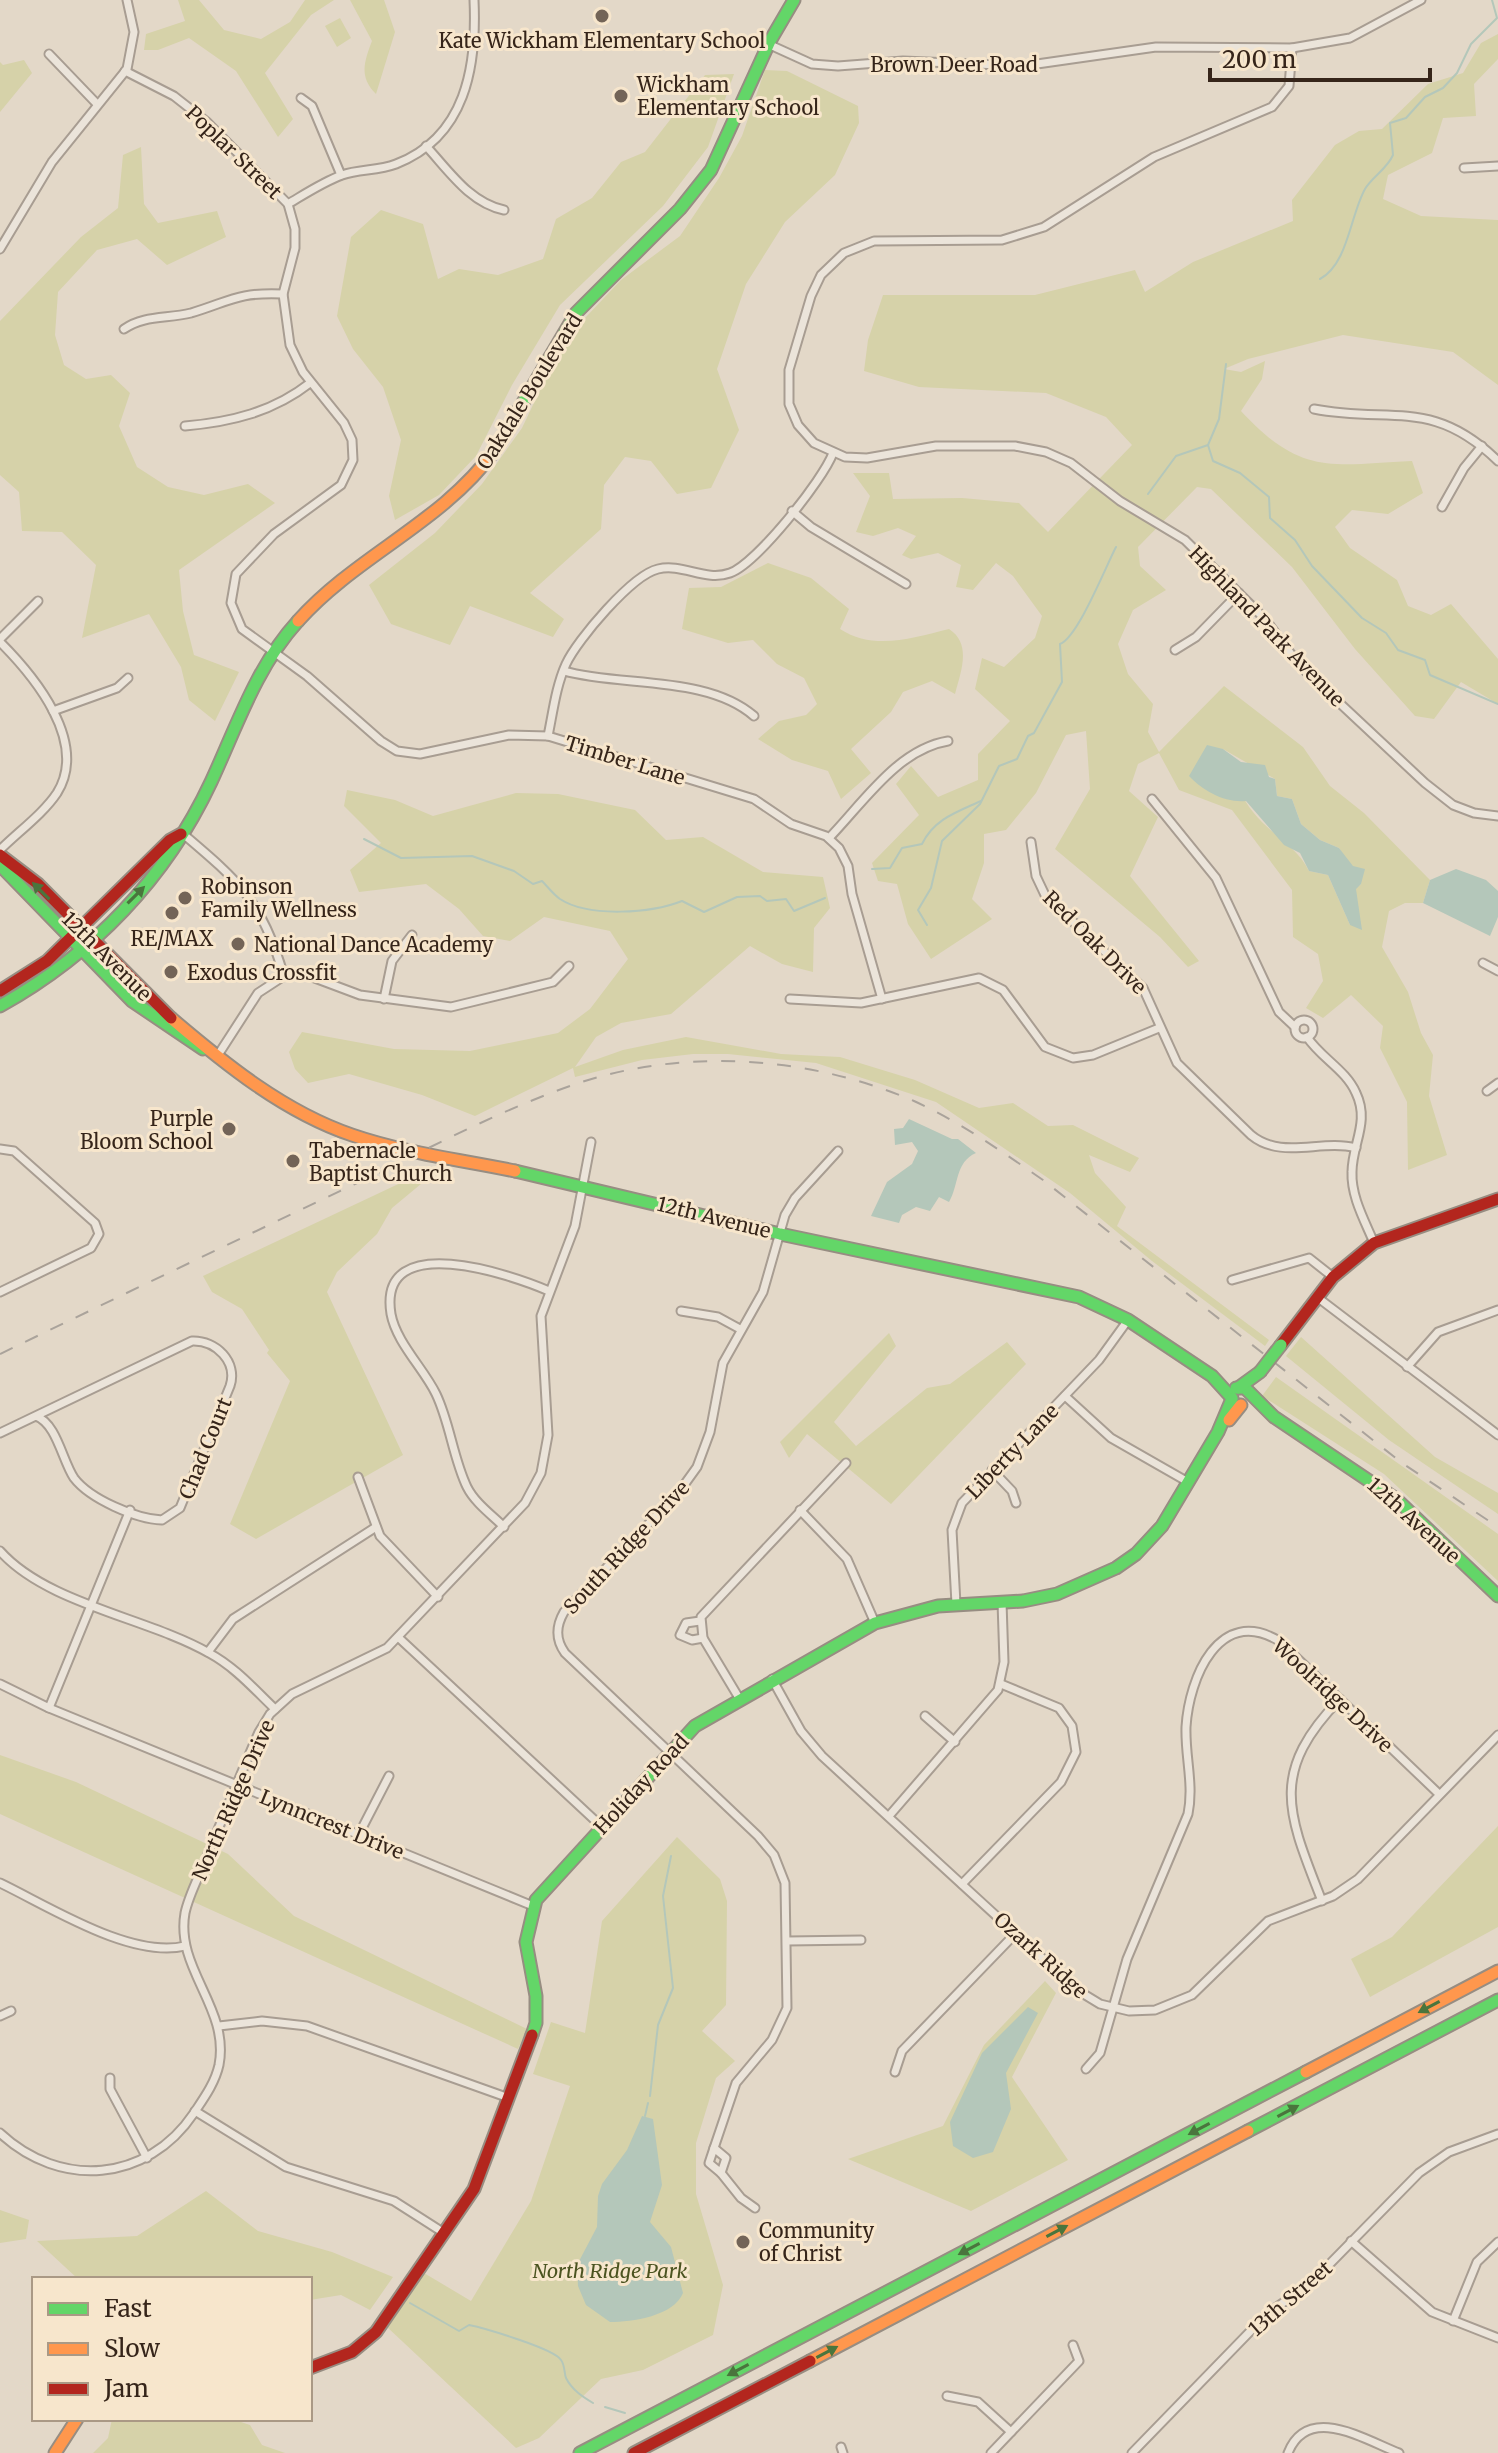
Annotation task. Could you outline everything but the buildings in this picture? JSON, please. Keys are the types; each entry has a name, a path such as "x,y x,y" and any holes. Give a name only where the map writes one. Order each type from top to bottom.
{"main road":[{"name":"Oakdale Boulevard","path":"0,1006 33,987 80,949 160,870 208,786 250,690 273,652 300,617 331,587 427,522 482,468 512,424 553,347 577,312 610,276 671,222 706,177 730,134 767,44 794,0"},
{"name":"Oakdale Boulevard","path":"0,991 33,972 71,939 170,840 182,833"},
{"name":"12th Avenue","path":"0,852 146,995 218,1055 307,1116 338,1131 780,1234 1065,1293 1101,1305 1381,1486 1498,1596"},
{"name":"12th Avenue","path":"0,865 116,986 161,1024 218,1055"},
{"name":"Holiday Road","path":"533,1906 601,1826 703,1719 739,1698 875,1623 920,1609 1057,1594 1116,1568 1149,1541 1240,1396 1333,1277 1374,1243 1498,1199"},
{"path":"312,2367 352,2352 376,2332 479,2181 536,2023 536,1996 526,1942 533,1906"},
{"path":"580,2453 1498,1971"},
{"path":"634,2453 1498,2000"},
{"path":"55,2453 76,2421"}],"street":[{"path":"0,249 52,162 125,71 134,32 127,0"},
{"path":"288,204 341,175 396,164 426,146 457,114 466,94 473,55 474,0"},
{"name":"Brown Deer Road","path":"767,44 799,60 838,66 903,61 1023,66 1156,47 1292,48 1350,38 1421,0"},
{"path":"548,736 564,671 574,647 645,574 672,567 706,576 729,574 743,566 820,480 833,453 814,443 798,425 789,404 787,380 811,296 821,275 835,260 874,241 1002,240 1044,227 1154,157 1272,107 1289,86 1292,48"},
{"path":"49,54 97,104"},
{"name":"Poplar Street","path":"125,71 174,96 198,114 288,204 295,229 295,248 283,294 290,345 310,383 349,430 353,460 341,485 274,534 236,574 231,595 236,620 248,635 273,652"},
{"path":"301,98 312,106 341,175"},
{"path":"426,146 486,206 504,210"},
{"path":"1464,168 1498,166"},
{"path":"124,329 137,320 190,313 235,295 283,294"},
{"path":"185,426 233,419 265,410 310,383"},
{"path":"1314,409 1422,416 1448,425 1482,446 1498,461"},
{"name":"Highland Park Avenue","path":"833,453 867,458 947,445 1015,446 1046,452 1071,463 1120,501 1173,530 1265,619 1300,666 1425,783 1453,805 1474,813 1498,816"},
{"path":"1442,507 1464,468 1482,446"},
{"path":"792,511 811,527 906,584"},
{"path":"1175,650 1196,637 1239,593"},
{"path":"0,852 53,798 63,781 66,752 53,711 31,674 0,640 38,601"},
{"name":"Timber Lane","path":"273,652 307,676 381,741 397,751 420,754 509,735 548,736 754,799 791,824 829,838"},
{"path":"564,671 593,678 673,685 742,706 754,716"},
{"path":"53,711 117,688 128,678"},
{"path":"882,999 852,894 848,866 829,838 911,753 930,744 948,741"},
{"path":"1152,799 1216,878 1279,1012 1295,1027 1298,1036 1307,1037 1357,1094 1362,1116 1352,1182 1374,1243"},
{"path":"182,833 226,868 251,898 267,926 284,976"},
{"name":"Red Oak Drive","path":"1031,842 1036,876 1045,895 1143,988 1154,1006 1159,1028 1186,1074 1256,1140 1282,1149 1329,1144 1356,1148"},
{"path":"384,999 392,961 412,935"},
{"path":"1483,963 1498,971"},
{"path":"218,1055 258,993 284,976 314,976 360,995 439,1007 463,1006 553,982 569,966"},
{"path":"790,999 861,1003 970,978 988,981 1003,990 1045,1047 1073,1058 1093,1055 1159,1028"},
{"path":"1295,1027 1302,1020 1310,1023 1312,1031 1307,1037"},
{"path":"1487,1091 1498,1083"},
{"name":"North Ridge Drive","path":"0,2133 37,2160 76,2172 113,2170 147,2158 173,2140 208,2092 219,2063 219,2026 185,1946 184,1925 188,1903 259,1732 275,1709 292,1694 372,1657 399,1638 525,1503 544,1462 548,1435 541,1316 575,1226 591,1142"},
{"path":"0,1149 14,1151 95,1223 99,1234 91,1248 0,1292"},
{"name":"South Ridge Drive","path":"714,2148 736,2083 772,2040 784,2016 787,1941 785,1883 774,1855 565,1653 559,1642 557,1627 564,1612 679,1492 697,1467 710,1432 723,1363 763,1292 789,1206 838,1151"},
{"path":"1232,1280 1309,1258 1333,1277"},
{"path":"504,1527 468,1488 437,1395 394,1323 392,1296 408,1271 436,1262 518,1278 549,1291"},
{"path":"1317,1297 1498,1435"},
{"path":"1407,1367 1438,1332 1498,1310"},
{"path":"681,1311 718,1317 740,1329"},
{"name":"Liberty Lane","path":"956,1604 951,1542 955,1517 967,1496 1108,1350 1128,1320"},
{"name":"Chad Court","path":"192,1341 207,1342 227,1358 232,1380 180,1508 174,1515 162,1520 93,1495 79,1484 46,1421 36,1416 192,1341"},
{"path":"1065,1396 1111,1438 1188,1482"},
{"path":"0,1433 36,1416"},
{"path":"739,1698 703,1638 700,1621 705,1610 846,1463"},
{"path":"992,1470 1012,1491 1016,1503"},
{"path":"358,1477 376,1527 396,1556 438,1597"},
{"path":"49,1708 130,1510"},
{"path":"800,1510 847,1559 875,1623"},
{"path":"208,1652 233,1619 376,1527"},
{"path":"0,1551 26,1574 208,1652 236,1672 275,1709"},
{"path":"889,1816 990,1702 1001,1684 1002,1602"},
{"path":"700,1621 686,1623 680,1635 692,1640 703,1638"},
{"name":"Woolridge Drive","path":"1086,2069 1100,2053 1127,1959 1188,1814 1192,1789 1187,1717 1210,1651 1233,1634 1252,1631 1271,1636 1439,1794"},
{"path":"399,1638 601,1826"},
{"name":"Ozark Ridge","path":"772,1679 808,1740 1077,1990 1112,2008 1142,2012 1180,2001 1202,1986 1268,1921 1322,1901 1358,1879 1498,1735"},
{"name":"Lynncrest Drive","path":"0,1684 49,1708 533,1906"},
{"path":"962,1884 1061,1782 1076,1752 1072,1726 1059,1708 1001,1684"},
{"path":"1322,1901 1294,1826 1291,1785 1306,1739 1340,1699"},
{"path":"925,1716 955,1742"},
{"path":"359,1834 389,1776"},
{"path":"0,1883 131,1945 162,1950 185,1946"},
{"path":"895,2072 902,2051 1015,1934"},
{"path":"787,1941 861,1940"},
{"path":"0,2016 11,2011"},
{"path":"219,2026 262,2021 307,2026 509,2098"},
{"path":"110,2078 110,2089 147,2158"},
{"path":"195,2111 286,2167 394,2201 444,2233"},
{"name":"13th Street","path":"1132,2453 1268,2313 1309,2285 1433,2161 1465,2144 1498,2134"},
{"path":"721,2173 726,2158 714,2148 709,2163 741,2198 755,2208"},
{"path":"1351,2241 1422,2305 1498,2338"},
{"path":"1453,2321 1477,2262 1498,2242"},
{"path":"991,2453 1079,2361 1073,2345"},
{"path":"947,2396 978,2402 1011,2432"},
{"path":"1288,2453 1298,2436 1309,2428 1324,2426 1399,2453"}],"green space":[{"path":"178,0 199,0 224,30 261,39 290,22 305,0 334,0 311,15 265,73 293,119 278,137 236,71 189,38 158,50 144,50 146,34 185,21"},
{"path":"350,0 384,0 395,32 376,94 365,75 372,41"},
{"path":"340,18 351,38 337,47 325,26"},
{"path":"1498,34 1498,59 1474,84 1476,116 1443,118 1432,153 1388,175 1383,199 1421,216 1498,220 1498,385 1453,352 1343,335 1248,359 1224,369 1241,372 1265,361 1262,379 1241,411 1262,432 1300,456 1338,464 1412,461 1423,493 1388,514 1352,510 1335,527 1350,548 1397,580 1408,606 1431,615 1451,604 1498,659 1498,704 1461,682 1434,719 1415,716 1355,649 1292,567 1211,489 1197,487 1138,547 1140,566 1166,590 1133,610 1118,644 1128,674 1153,704 1148,732 1159,752 1224,686 1303,747 1330,786 1364,813 1430,880 1423,903 1405,903 1389,911 1382,947 1408,992 1421,1033 1433,1055 1429,1096 1447,1155 1408,1170 1407,1102 1380,1048 1383,1026 1351,995 1323,1018 1306,1008 1323,981 1318,954 1293,937 1292,890 1232,810 1179,790 1159,753 1138,764 1129,791 1158,817 1130,876 1199,961 1188,967 1160,937 1055,849 1090,789 1086,731 1066,735 1036,793 1006,830 984,834 984,863 972,899 992,919 931,959 908,924 897,884 878,881 872,863 919,815 896,784 911,766 938,797 978,780 978,754 1010,721 975,689 982,658 1004,667 1035,638 1042,616 1013,576 996,563 973,590 956,587 961,565 938,553 911,559 902,555 916,536 898,528 873,536 856,532 870,496 853,473 889,473 893,499 962,498 1019,503 1048,532 1132,445 1106,417 1046,393 919,387 864,371 868,340 883,295 1035,295 1135,270 1145,292 1193,262 1293,221 1292,200 1335,145 1359,131 1382,129 1428,84 1463,73 1481,43","holes":["1223,749 1275,779 1277,796 1292,799 1301,824 1320,840 1339,848 1361,884 1356,888 1350,925 1328,875 1309,871 1298,854 1248,805"]},
{"path":"24,60 32,73 0,112 0,62 3,65"},
{"path":"765,70 787,71 858,106 859,123 835,175 785,222 746,284 717,369 739,430 711,488 677,494 651,461 625,457 604,485 601,529 530,593 564,619 553,637 470,606 450,645 391,624 369,585 435,533 482,484 522,428 550,369 585,318 621,280 680,236 719,178 742,136"},
{"path":"734,74 708,147 663,206 560,305 512,385 476,456 439,495 395,520 389,496 401,440 383,387 353,349 337,316 351,237 381,210 423,224 438,279 459,269 498,275 543,259 556,219 592,198 621,162 645,152 705,75"},
{"path":"141,147 144,204 158,223 217,211 226,237 167,265 137,239 97,250 58,292 55,335 64,365 86,379 111,375 130,393 119,426 137,467 168,487 204,495 248,484 275,503 179,570 183,611 194,655 239,672 215,721 189,700 181,667 149,614 82,638 96,565 62,532 22,531 19,492 0,475 0,321 81,237 118,208 123,155"},
{"path":"768,563 811,578 849,609 840,629 853,636 893,641 949,629 956,635 963,650 955,694 932,681 903,692 891,712 851,749 871,773 841,799 828,771 792,760 758,739 779,721 806,715 817,704 804,678 777,664 753,640 728,643 682,629 689,588 721,587"},
{"path":"347,790 395,800 433,816 516,793 558,794 635,810 666,840 703,837 763,872 823,877 830,908 814,928 813,972 782,964 750,946 671,1014 621,1023 596,1037 575,1067 623,1050 686,1037 781,1054 840,1057 915,1080 979,1108 1013,1103 1048,1126 1073,1125 1139,1158 1130,1172 1089,1155 1095,1173 1126,1207 1117,1226 1269,1340 1265,1346 1152,1261 1070,1193 936,1102 816,1063 728,1054 693,1054 642,1060 575,1077 573,1068 475,1116 422,1095 349,1074 308,1083 295,1069 289,1052 302,1032 394,1049 470,1051 558,1033 590,1009 628,959 610,931 544,917 510,941 483,936 459,909 426,884 359,892 350,870 381,843 344,806"},
{"path":"433,1174 392,1208 377,1234 337,1272 327,1292 403,1455 256,1539 230,1524 290,1381 267,1353 269,1350 242,1309 212,1292 203,1276 409,1179"},
{"path":"889,1333 896,1346 834,1422 856,1446 927,1388 950,1384 1007,1342 1026,1364 891,1504 807,1434 789,1458 780,1442"},
{"path":"1301,1337 1435,1457 1498,1493 1498,1514 1389,1440 1286,1356"},
{"path":"1276,1377 1498,1534 1498,1581 1384,1474 1262,1396"},
{"path":"0,1755 76,1782 228,1854 294,1916 527,2029 518,2049 0,1814"},
{"path":"1498,1826 1498,1927 1370,1997 1351,1959 1392,1937"},
{"name":"North Ridge Park","path":"677,1837 720,1879 727,1901 726,2005 702,2031 735,2061 716,2078 696,2143 696,2194 723,2285 713,2335 643,2370 601,2379 539,2438 516,2448 387,2327 424,2273 471,2301 531,2201 570,2086 533,2074 551,2022 585,2033 602,1921"},
{"path":"1045,1981 1056,1993 1012,2077 1068,2160 971,2211 848,2159 943,2126 984,2045"},
{"path":"206,2191 258,2231 332,2252 393,2277 370,2310 341,2295 312,2300 312,2277 76,2277 37,2241 137,2236"},
{"path":"0,2210 29,2220 26,2239 0,2243"},
{"path":"112,2421 238,2421 250,2425 262,2445 285,2453 93,2453 108,2438"}],"shaded area":[{"path":"1207,745 1223,749 1241,762 1265,765 1269,777 1275,779 1277,796 1292,799 1301,824 1320,840 1339,848 1353,866 1365,869 1361,884 1356,889 1362,930 1350,925 1328,875 1309,871 1300,853 1284,845 1246,801 1215,795 1189,776"},
{"path":"1456,869 1486,880 1498,891 1498,917 1490,936 1423,903 1430,880"},
{"path":"909,1119 958,1139 976,1153 964,1162 949,1202 939,1197 930,1211 916,1207 902,1215 899,1223 871,1216 887,1182 912,1164 918,1151 912,1142 895,1145 894,1129 903,1128"},
{"path":"1028,2007 1038,2013 1006,2073 1011,2109 993,2152 973,2158 953,2146 950,2122 982,2053"},
{"path":"642,2116 653,2119 662,2185 650,2222 671,2247 683,2293 678,2301 662,2312 640,2319 610,2322 586,2305 578,2286 577,2265 597,2227 598,2196 602,2184 627,2150"}],"waterway":[{"path":"1320,279 1329,272 1343,251 1365,189 1393,155 1390,123 1406,118 1425,97 1443,88 1457,73 1471,44 1497,18 1492,0"},
{"path":"1148,494 1176,456 1208,445 1219,419 1226,364"},
{"path":"1208,445 1213,461 1240,473 1269,497 1270,518 1295,540 1312,566 1362,618 1386,633 1398,650 1425,660 1430,675 1498,704"},
{"path":"927,925 918,910 931,888 942,841 980,804 999,766 1017,759 1028,736 1034,733 1062,682 1060,644 1083,616 1116,547"},
{"path":"872,869 890,868 902,848 922,844 940,822 981,801"},
{"path":"364,839 401,858 472,856 514,871 533,884 542,881 557,897 587,909 638,911 682,901 704,912 737,897 760,896 767,901 786,899 794,911 825,898"},
{"path":"650,2096 658,2025 673,1988 663,1896 671,1856"},
{"path":"645,2116 648,2103"},
{"path":"410,2303 459,2331 469,2325 556,2355 571,2386 593,2403"},
{"path":"605,2407 625,2413"}],"railway":[{"path":"0,1354 461,1132 570,1086 655,1065 699,1061 787,1066 831,1074 914,1101 980,1138 1043,1180 1402,1463 1498,1527"}],"traffic: fast":[{"path":"495,450 576,313 680,209 711,170 770,41 794,0"},
{"path":"0,1006 66,963 96,938 149,881 193,817 259,677 298,621"},
{"path":"0,865 132,1001 203,1049"},
{"path":"515,1171 780,1234 1079,1297 1128,1320 1212,1376 1232,1398"},
{"path":"1260,1372 1281,1345"},
{"path":"1238,1388 1260,1372"},
{"path":"1236,1388 1245,1388 1274,1417 1396,1499 1498,1596"},
{"path":"532,2035 536,2023 536,1996 526,1942 536,1900 695,1726 875,1623 938,1606 1023,1601 1057,1594 1116,1568 1136,1554 1162,1526 1218,1432 1232,1399"},
{"path":"1248,2131 1498,2000"},
{"path":"580,2453 1306,2072"}],"traffic: slow":[{"path":"298,621 346,577 450,498 474,476 495,450"},
{"path":"171,1018 256,1085 327,1125 392,1147 515,1171"},
{"path":"1229,1420 1241,1405"},
{"path":"1306,2072 1498,1971"},
{"path":"810,2361 1248,2131"},
{"path":"55,2453 76,2421"}],"traffic: jam":[{"path":"0,991 47,961 170,840 181,834"},
{"path":"0,855 38,884 171,1018"},
{"path":"1281,1345 1333,1277 1374,1243 1498,1199"},
{"path":"312,2367 352,2352 376,2332 474,2189 532,2035"},
{"path":"634,2453 810,2361"}],"place":[{"name":"Kate Wickham Elementary School","path":"602,16"},
{"name":"Wickham Elementary School","path":"621,96"},
{"name":"Robinson Family Wellness","path":"185,898"},
{"name":"RE/MAX","path":"172,913"},
{"name":"National Dance Academy","path":"238,944"},
{"name":"Exodus Crossfit","path":"171,972"},
{"name":"Purple Bloom School","path":"229,1129"},
{"name":"Tabernacle Baptist Church","path":"293,1161"},
{"name":"Community of Christ","path":"743,2242"}]}
